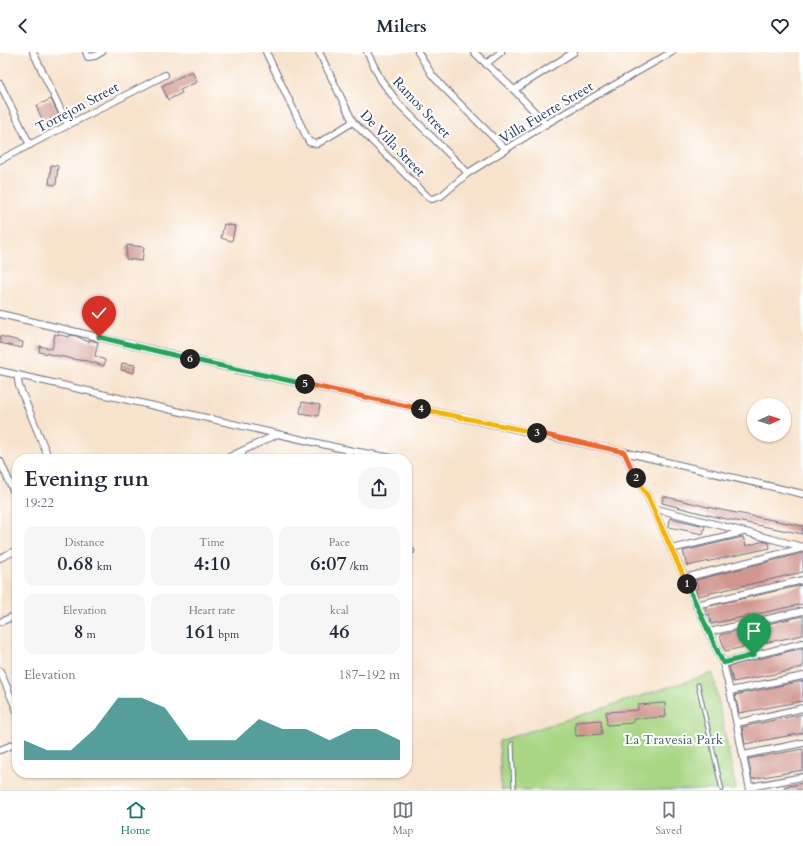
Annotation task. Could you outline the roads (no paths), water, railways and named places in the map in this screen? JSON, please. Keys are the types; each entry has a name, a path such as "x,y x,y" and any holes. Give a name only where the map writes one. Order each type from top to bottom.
{"street":[{"path":"33,52 68,125"},
{"path":"86,52 88,57 91,57 102,52"},
{"path":"266,52 309,142 317,144 353,122"},
{"name":"De Villa Street","path":"319,52 353,122 429,198 436,198"},
{"name":"Ramos Street","path":"367,52 380,80 398,103 468,173"},
{"path":"418,52 432,75 506,150"},
{"path":"474,52 514,90 546,124"},
{"path":"486,64 501,52"},
{"path":"514,90 574,52"},
{"name":"Villa Fuerte Street","path":"436,198 441,196 468,173 546,124 663,54 672,52"},
{"name":"Torrejon Street","path":"0,160 165,75"},
{"path":"0,84 30,145"},
{"path":"0,314 247,372 624,452 803,494"},
{"path":"0,371 370,454"},
{"path":"16,375 19,386 47,454"},
{"path":"236,454 278,434"},
{"path":"348,450 348,454"},
{"path":"624,452 634,474 647,495 723,663 750,789 803,777"},
{"path":"0,460 12,488"},
{"path":"652,508 745,532 775,538 803,547"},
{"path":"671,549 745,532"},
{"path":"684,578 803,547"},
{"path":"0,558 12,552"},
{"path":"696,605 803,580"},
{"path":"709,632 803,611"},
{"path":"0,622 12,617"},
{"path":"723,663 803,643"},
{"path":"0,670 12,699"},
{"path":"730,691 803,676"},
{"path":"737,723 803,708"},
{"path":"743,755 803,743"},
{"path":"0,750 12,745"}],"lane":[{"path":"698,684 722,790"},
{"path":"512,744 514,790"}],"park label":[{"name":"La Travesia Park","path":"674,739"}]}
